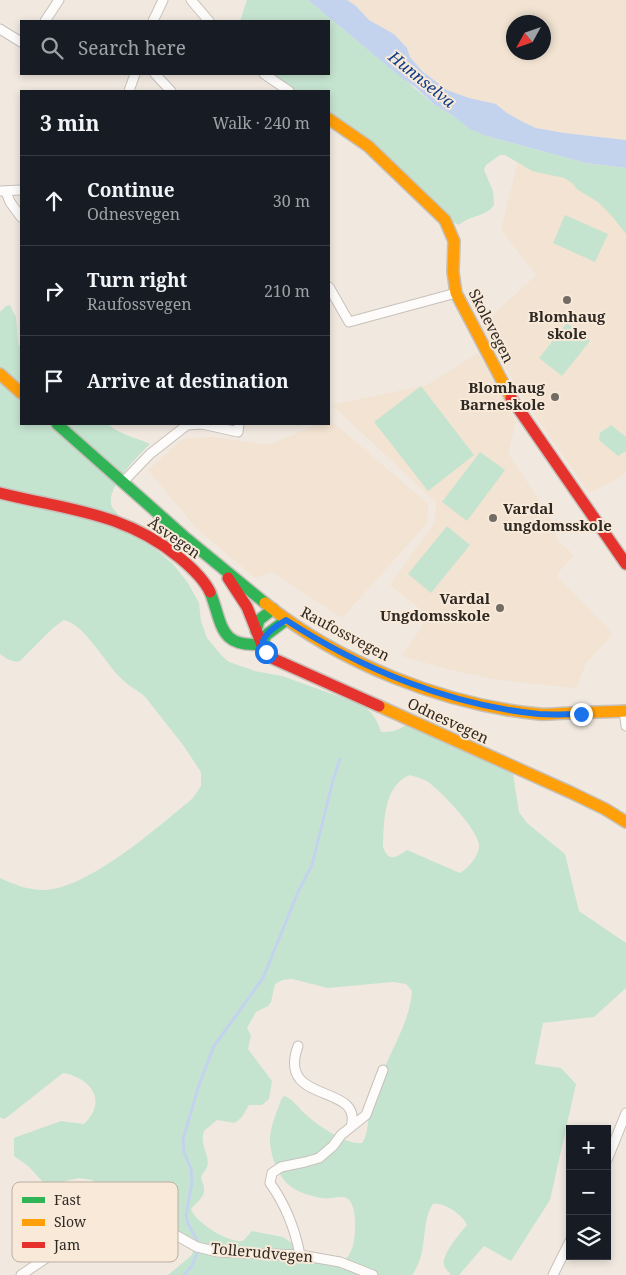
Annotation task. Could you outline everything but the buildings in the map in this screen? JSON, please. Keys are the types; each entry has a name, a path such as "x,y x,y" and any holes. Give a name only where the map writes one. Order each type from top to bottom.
{"main road":[{"name":"Skolevegen","path":"330,120 368,146 445,220 454,241 453,272 456,293 515,406 626,564"},
{"path":"0,374 20,392"},
{"name":"Raufossvegen","path":"58,425 218,564 286,620 314,638 373,668 425,689 475,703 540,714 625,711"},
{"name":"Åsvegen","path":"0,493 111,519 152,538 181,559 201,578 209,590 223,631 228,637 240,644 250,646 262,644"},
{"name":"Odnesvegen","path":"218,564 242,599 268,655 277,661 605,808 626,822"},
{"path":"256,630 259,620 273,609"},
{"path":"262,644 266,635 286,620"}],"street":[{"path":"46,20 59,0"},
{"path":"154,20 163,0"},
{"path":"191,0 208,20"},
{"path":"0,29 20,41"},
{"path":"129,90 135,75"},
{"path":"157,75 170,90"},
{"path":"265,75 288,90"},
{"path":"20,190 3,192 20,216"},
{"path":"330,289 349,322 456,293"},
{"path":"123,482 150,454 185,425"},
{"path":"211,425 238,428"},
{"path":"625,711 626,726"},
{"path":"298,1046 294,1057 294,1071 301,1082 310,1088 338,1099 348,1106 352,1112 353,1120 351,1127"},
{"path":"300,1255 286,1211 277,1192 270,1183 272,1174 281,1167 320,1158 333,1146 341,1135 366,1115 383,1070"},
{"path":"611,1150 626,1113"},
{"name":"Tollerudvegen","path":"178,1236 197,1247 218,1252 300,1255 340,1262 373,1275"},
{"path":"553,1275 566,1249"},
{"name":"Tollerudvegen","path":"21,1275 40,1262"}],"shaded area":[{"path":"347,0 626,0 626,140 536,128 507,113 496,104 469,98 447,90 422,71 410,57 407,48 394,34 369,20 356,6"},
{"name":"Blomhaug skole","path":"521,149 626,179 626,470 621,477 589,493 524,400 481,326 536,275 501,230"},
{"name":"Vardal ungdomsskole","path":"478,353 516,422 508,453 549,515 558,541 574,555 558,573 558,577 613,634 586,663 576,688 499,680 447,669 402,656 429,616 390,585 435,522 436,502 332,405 427,385"},
{"path":"330,420 428,504 427,523 342,618 272,572 255,578 196,528 148,470 183,439 212,437 268,445 316,425 330,425"}],"green space":[{"path":"247,0 308,0 435,105 487,136 586,163 626,168 626,234 598,202 578,190 572,183 564,178 532,171 505,155 500,155 486,165 484,170 493,191 494,205 491,209 459,225 449,220 330,121 330,90 284,90 262,75 330,75 330,20 240,20"},
{"path":"565,215 608,234 595,262 553,243"},
{"path":"10,305 16,317 18,344 20,347 20,425 109,425 150,444 117,482 111,500 112,507 132,532 173,564 188,583 199,603 201,621 207,638 222,656 229,662 255,671 282,676 360,704 374,716 381,732 399,729 414,718 512,768 519,812 527,823 565,854 579,911 626,943 626,988 594,1017 543,1023 535,1064 561,1068 576,1084 550,1200 511,1261 484,1246 459,1275 451,1275 444,1265 445,1256 467,1225 462,1217 453,1210 442,1205 433,1204 429,1211 421,1257 412,1275 168,1275 192,1255 193,1250 187,1243 178,1238 178,1182 94,1182 79,1178 61,1182 43,1182 28,1166 14,1156 14,1138 61,1121 84,1124 95,1107 95,1099 88,1085 73,1076 63,1073 6,1118 0,1117 0,878 22,887 44,890 62,887 102,868 143,839 193,798 201,786 201,772 183,745 146,698 117,675 88,637 72,623 64,620 53,628 20,661 16,662 7,659 0,654 0,312","holes":["410,775 426,781 458,811 477,838 479,845 478,853 470,865 460,873 407,850 399,855 390,857 383,847 387,806 395,787 401,780","292,979 328,988 393,982 406,984 412,991 411,1002 405,1023 379,1082 362,1143 347,1141 331,1133 309,1118 292,1101 284,1096 274,1118 270,1137 272,1156 285,1182 297,1190 310,1195 325,1198 343,1197 351,1203 355,1216 354,1240 346,1259 339,1266 321,1263 283,1237 252,1231 243,1241 237,1241 229,1239 206,1226 191,1209 204,1192 201,1178 208,1163 203,1141 204,1131 217,1120 235,1123 242,1117 249,1105 262,1105 269,1099 272,1081 248,1049 251,1036 247,1028 256,1012 268,1006 271,1002 275,984 283,980"]},
{"path":"567,323 590,341 562,376 539,358"},
{"path":"421,386 474,455 428,491 374,422"},
{"path":"611,425 626,437 626,451 618,456 599,440 600,433"},
{"path":"480,452 505,470 467,521 442,502"},
{"path":"447,526 470,545 431,593 408,574"}],"water":[{"name":"Hunnselva","path":"308,0 347,0 356,6 369,20 394,34 407,48 410,57 422,71 447,90 469,98 496,104 507,113 536,128 626,140 626,168 586,163 487,136 470,129 435,105"}],"waterway":[{"path":"184,1275 192,1266 197,1253 197,1240 188,1224 186,1215 192,1183 191,1169 184,1152 183,1139 199,1085 214,1046 263,978 298,892 312,865 340,759"}],"traffic: fast":[{"path":"58,425 187,539 265,603"},
{"path":"210,592 224,631 230,638 237,642 262,644"},
{"path":"256,631 259,620 273,609"},
{"path":"262,644 266,635 286,620"}],"traffic: slow":[{"path":"330,120 368,146 445,220 454,241 453,272 456,293 511,398"},
{"path":"0,374 20,392"},
{"path":"265,603 294,625 359,662 394,678 430,691 503,709 539,714 626,711"},
{"path":"379,706 572,793 605,809 626,822"}],"traffic: jam":[{"path":"511,398 626,564"},
{"path":"0,493 94,515 138,531 180,558 197,574 210,592"},
{"path":"228,578 247,607 264,650 274,659 379,706"}],"place":[{"name":"Blomhaug skole","path":"567,300"},
{"name":"Blomhaug Barneskole","path":"555,397"},
{"name":"Vardal ungdomsskole","path":"493,518"},
{"name":"Vardal Ungdomsskole","path":"500,608"}],"route":[{"path":"266,652 262,644 266,635 286,620 314,638 373,668 425,689 475,703 540,714 581,714"}]}
